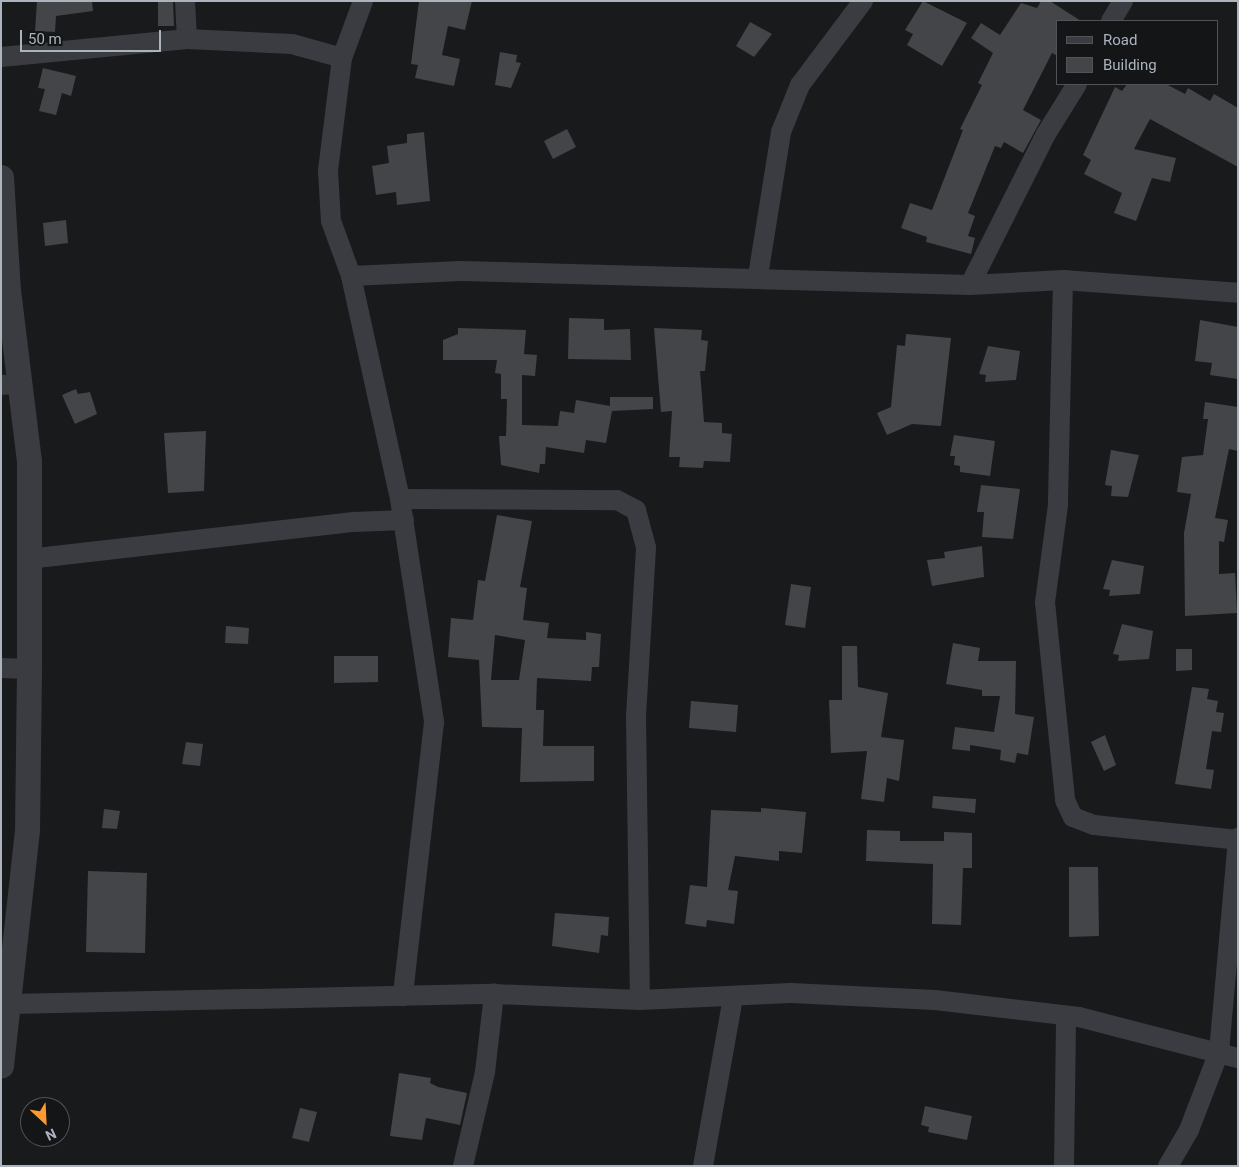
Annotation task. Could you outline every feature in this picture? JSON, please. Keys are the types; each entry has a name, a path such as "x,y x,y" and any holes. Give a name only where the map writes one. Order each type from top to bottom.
{"street":[{"path":"185,1 187,38"},
{"path":"363,1 342,58 328,170 331,221 352,276 400,499 434,722 403,996"},
{"path":"758,276 781,132 800,86 863,1"},
{"path":"1112,20 1123,1"},
{"path":"1,57 187,38 292,44 342,58"},
{"path":"970,285 1046,134 1076,85"},
{"path":"1,177 9,385 28,461 29,669 27,830 10,1004 1,1066"},
{"path":"352,276 461,271 758,276 970,285 1063,280 1238,293"},
{"path":"1063,280 1058,505 1045,602 1065,800 1073,817 1094,825 1238,839 1228,1055 1168,1166"},
{"path":"400,499 617,500 636,510 646,548 636,717 640,1000"},
{"path":"28,559 354,522 404,520"},
{"path":"1,668 29,669"},
{"path":"10,1004 494,994 640,1000 791,994 935,1000 1066,1016 1228,1055"},
{"path":"463,1166 485,1072 494,994"},
{"path":"703,1166 733,997"},
{"path":"1064,1166 1066,1016"}],"building":[{"path":"37,1 92,1 93,11 56,16 55,32 35,31"},
{"path":"158,1 173,1 174,26 158,26"},
{"path":"419,1 472,1 465,30 448,26 442,55 460,59 454,86 415,78 418,65 411,64"},
{"path":"923,1 967,23 942,66 907,45 913,34 905,30"},
{"path":"1041,1 1050,1 1079,20 1056,20 1056,55 1052,53 1023,110 1041,120 1023,153 1004,142 1001,148 995,146 968,213 975,216 968,236 975,238 971,254 926,242 927,237 901,228 910,203 932,210 963,130 960,129 982,85 978,83 993,53 971,38 981,23 1000,35 1021,3 1037,8"},
{"path":"750,22 772,34 754,57 736,46"},
{"path":"500,52 517,55 516,62 521,63 511,88 495,85"},
{"path":"43,68 76,76 71,96 62,93 56,115 39,111 45,89 38,88"},
{"path":"1126,85 1168,85 1185,94 1188,88 1210,101 1214,94 1238,108 1238,167 1150,119 1134,149 1176,158 1170,182 1152,178 1136,221 1114,213 1122,193 1084,174 1091,160 1083,155 1115,87 1122,91"},
{"path":"567,129 576,147 553,159 544,141"},
{"path":"424,132 430,201 397,205 396,192 376,195 372,166 389,163 387,146 407,143 407,134"},
{"path":"66,220 68,243 45,246 43,223"},
{"path":"569,318 604,319 604,330 630,329 631,360 568,359"},
{"path":"1200,320 1238,327 1238,379 1210,375 1212,363 1195,361"},
{"path":"458,328 526,330 524,354 537,355 535,376 522,375 522,425 558,426 560,411 574,413 576,400 610,406 610,397 653,397 653,409 612,411 606,443 586,440 584,453 546,447 545,464 540,464 539,473 501,465 499,436 506,436 507,399 501,399 501,374 495,373 497,360 443,360 443,340 458,334"},
{"path":"654,328 702,330 701,340 708,341 705,371 700,371 704,422 722,423 722,433 732,434 730,462 704,461 703,468 679,467 680,457 669,457 672,411 661,412"},
{"path":"906,334 951,338 941,426 912,424 887,435 877,413 891,407 897,345 905,346"},
{"path":"988,346 1020,351 1016,380 985,382 986,375 979,374"},
{"path":"76,389 78,394 90,392 97,414 75,424 62,395"},
{"path":"1205,402 1238,407 1238,451 1229,449 1215,518 1228,520 1224,542 1219,541 1219,574 1235,573 1237,613 1185,616 1184,533 1191,494 1177,492 1182,457 1203,455 1208,419 1203,419"},
{"path":"206,431 204,491 168,493 164,433"},
{"path":"954,435 995,441 990,476 960,472 960,466 954,465 955,456 950,456"},
{"path":"1111,450 1139,455 1128,497 1111,496 1112,486 1105,485"},
{"path":"981,485 1020,489 1013,539 982,537 984,512 977,512"},
{"path":"497,515 532,521 520,587 527,588 523,620 549,623 547,638 586,640 586,632 601,634 599,667 592,667 591,681 537,678 536,710 544,710 543,746 594,746 594,781 520,782 522,728 482,727 479,660 448,657 451,618 473,620 478,580 485,581","holes":["495,635 525,640 519,680 491,680"]},
{"path":"982,546 984,577 932,586 927,560 945,558 944,552"},
{"path":"1112,560 1144,566 1140,594 1109,596 1110,590 1103,589"},
{"path":"791,584 811,587 805,628 785,625"},
{"path":"1122,624 1153,631 1149,659 1118,661 1119,655 1113,654"},
{"path":"226,626 249,628 248,644 225,643"},
{"path":"953,643 980,648 978,661 1016,661 1015,714 1034,717 1028,755 1017,753 1015,763 1000,760 1001,750 970,745 970,751 952,749 955,727 994,732 1000,696 982,696 982,690 946,684"},
{"path":"842,646 857,646 858,687 888,693 881,737 904,740 899,781 887,778 884,802 861,799 867,751 831,753 829,700 842,700"},
{"path":"1176,649 1192,649 1192,670 1176,671"},
{"path":"334,656 378,656 378,682 334,683"},
{"path":"1192,687 1209,689 1207,699 1218,701 1216,712 1224,713 1221,732 1212,731 1206,769 1214,770 1211,789 1175,784"},
{"path":"691,701 738,705 736,732 689,728"},
{"path":"1105,735 1116,765 1104,771 1091,742"},
{"path":"186,742 203,744 200,766 182,764"},
{"path":"933,796 976,799 975,813 932,808"},
{"path":"761,808 806,812 802,853 779,851 779,861 735,856 728,890 738,891 734,924 707,920 706,927 685,924 690,885 707,887 711,810 761,812"},
{"path":"104,809 120,811 117,829 102,828"},
{"path":"867,830 900,831 900,841 944,841 944,832 972,833 972,868 963,868 961,925 932,924 933,864 866,861"},
{"path":"1069,867 1098,867 1099,936 1069,937"},
{"path":"88,871 147,873 145,953 86,952"},
{"path":"555,913 609,917 608,936 601,935 599,953 552,946"},
{"path":"399,1073 431,1078 430,1083 438,1087 467,1093 460,1125 426,1118 422,1140 390,1136"},
{"path":"925,1106 972,1116 967,1140 928,1132 929,1127 921,1125"},
{"path":"300,1108 317,1112 309,1142 292,1138"}]}
